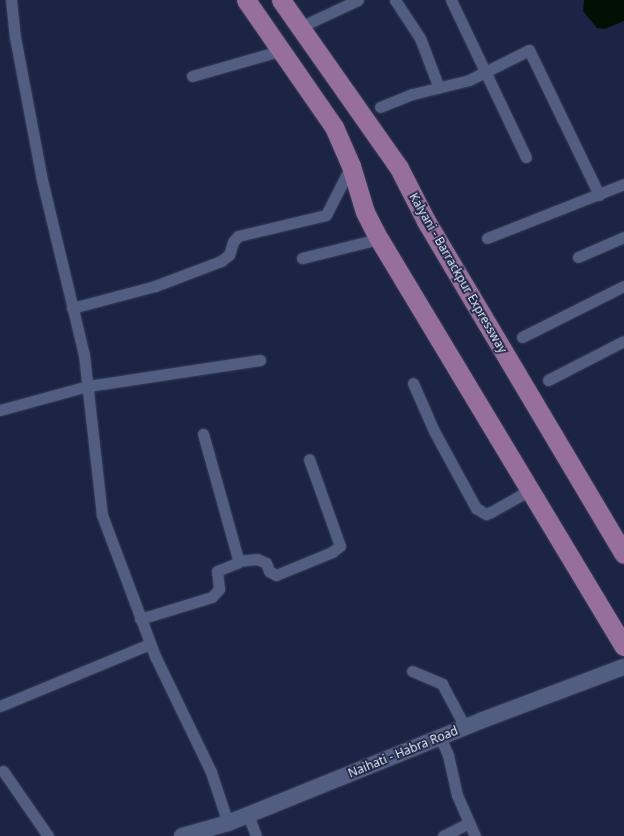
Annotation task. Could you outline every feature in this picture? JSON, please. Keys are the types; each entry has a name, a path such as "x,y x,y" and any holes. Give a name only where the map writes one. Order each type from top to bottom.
{"highway":[{"path":"246,0 279,51 334,127 351,166 365,212 379,239 624,646"},
{"name":"Kalyani - Barrackpur Expressway","path":"281,0 399,168 426,221 624,554"}],"main road":[{"name":"Naihati - Habra Road","path":"182,836 228,823 465,727 624,667"}],"street":[{"path":"11,0 30,120 54,238 84,355 102,515 150,644 211,772 228,823"},
{"path":"300,27 358,0"},
{"path":"395,0 420,38 439,88"},
{"path":"451,0 526,157"},
{"path":"380,107 469,80 529,50 599,195"},
{"path":"192,76 279,51"},
{"path":"72,308 155,286 221,261 229,255 233,242 238,236 326,215 351,166"},
{"path":"487,238 624,184"},
{"path":"578,257 624,237"},
{"path":"302,258 379,239"},
{"path":"522,337 624,286"},
{"path":"548,380 624,341"},
{"path":"0,410 88,386 260,360"},
{"path":"413,383 434,430 476,508 486,514 530,490"},
{"path":"203,434 239,555 237,561"},
{"path":"140,619 212,597 219,589 217,571 237,561 257,559 266,564 269,571 276,575 332,552 340,546 309,459"},
{"path":"0,706 150,644"},
{"path":"412,671 442,684 465,727"},
{"path":"440,737 448,755 457,794 475,836"},
{"path":"3,771 48,836"},
{"path":"248,815 256,836"},
{"path":"443,836 469,823"}],"shaded area":[{"path":"584,0 624,0 624,21 605,29 597,28 583,11"}]}
